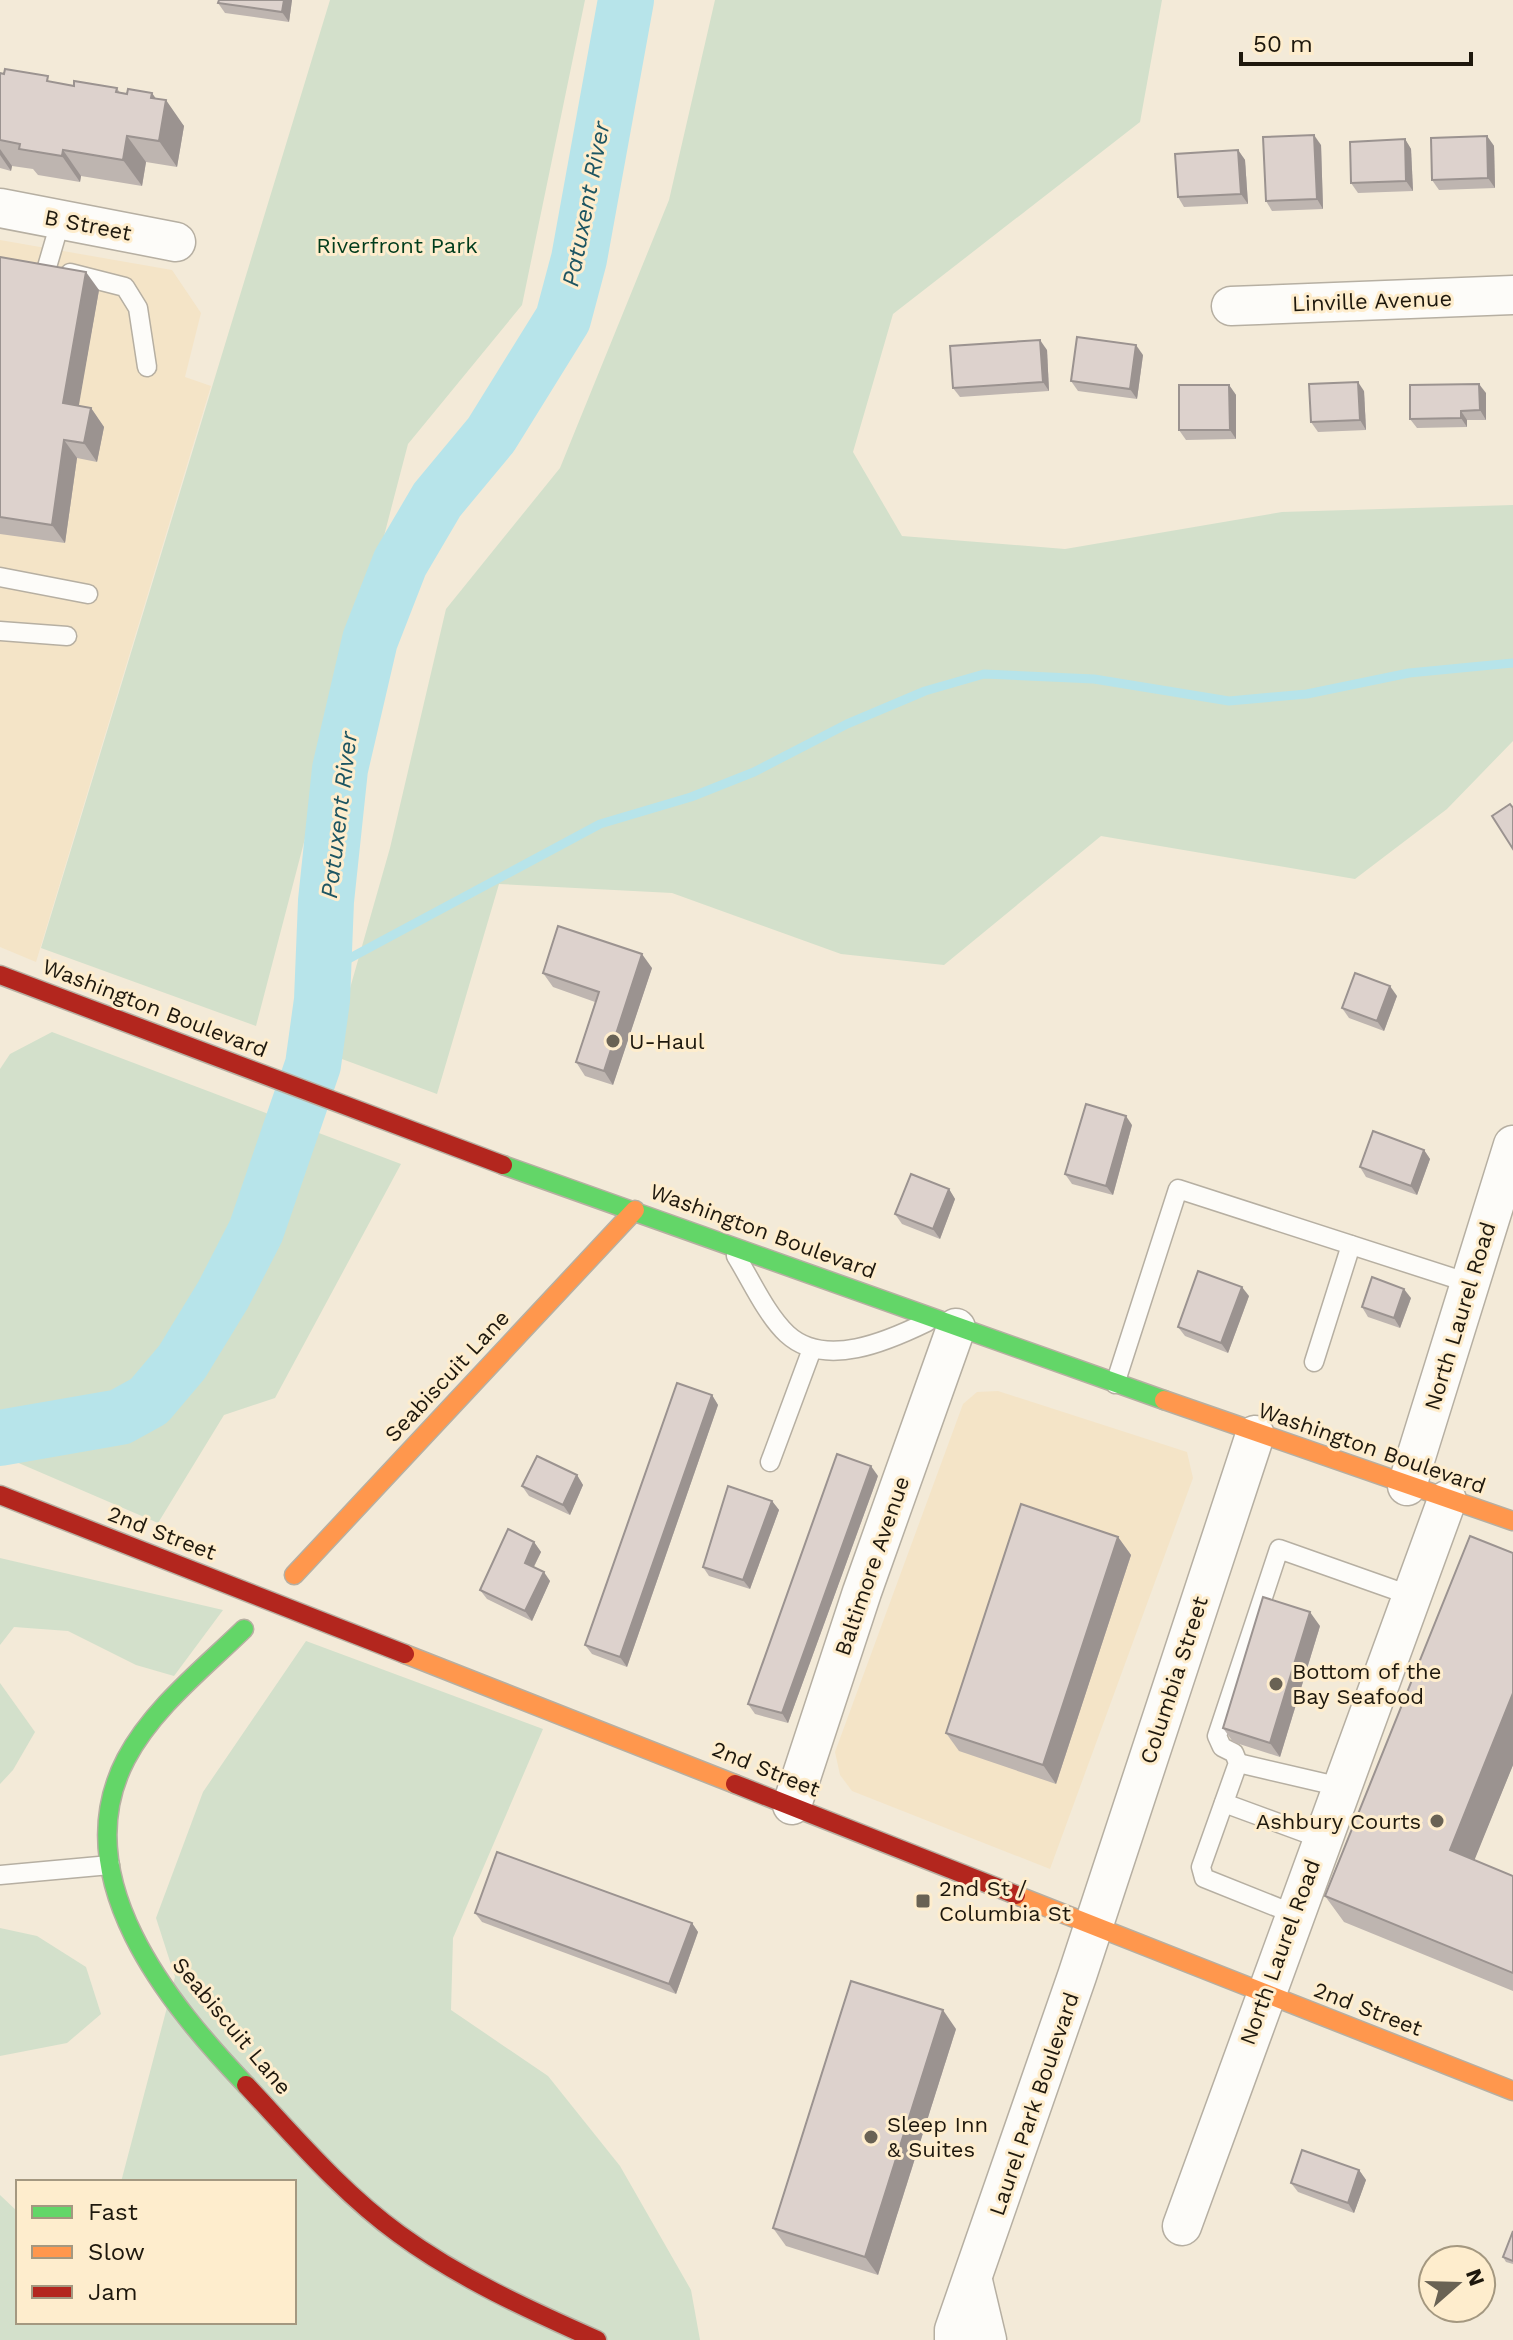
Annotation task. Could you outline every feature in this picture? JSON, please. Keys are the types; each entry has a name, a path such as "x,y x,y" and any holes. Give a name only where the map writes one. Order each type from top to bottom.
{"main road":[{"name":"Washington Boulevard","path":"0,975 421,1135 944,1324 1255,1435 1513,1521"},
{"name":"Seabiscuit Lane","path":"294,1575 635,1210"},
{"name":"2nd Street","path":"6,1498 1513,2091"},
{"name":"Seabiscuit Lane","path":"244,1629 141,1734 117,1780 109,1823 110,1865 135,1940 156,1974 256,2098 377,2217 460,2272 597,2340"}],"street":[{"name":"B Street","path":"0,208 176,242"},
{"name":"Linville Avenue","path":"1231,306 1513,295"},
{"name":"North Laurel Road","path":"1407,1486 1513,1145"},
{"name":"Baltimore Avenue","path":"792,1805 862,1592 944,1324"},
{"name":"Columbia Street","path":"1093,1926 1255,1435"},
{"name":"North Laurel Road","path":"1182,2226 1447,1500"},
{"name":"Laurel Park Boulevard","path":"954,2340 954,2330 1093,1926"},
{"path":"973,2281 987,2340"}],"lane":[{"path":"61,219 39,266 125,287 138,308 147,367"},
{"path":"0,577 88,594"},
{"path":"0,631 67,636"},
{"path":"1115,1384 1178,1189 1469,1283"},
{"path":"728,1244 787,1334 812,1349 884,1343 944,1324"},
{"path":"1314,1362 1351,1245"},
{"path":"770,1462 812,1349"},
{"path":"1294,1914 1204,1878 1201,1867 1238,1763 1234,1753 1222,1747 1217,1736 1279,1549 1412,1596"},
{"path":"1238,1763 1341,1787"},
{"path":"1224,1803 1322,1839"},
{"path":"0,1875 110,1865"}],"shaded area":[{"path":"0,240 172,270 201,313 185,377 211,386 36,962 0,947"},
{"path":"998,1391 1187,1452 1193,1478 1050,1869 852,1791 840,1775 835,1752 963,1404 977,1392"}],"green space":[{"name":"Riverfront Park","path":"330,0 585,0 522,305 408,444 256,1026 41,948"},
{"path":"715,0 1162,0 1140,122 893,314 853,452 902,536 1065,549 1282,512 1513,505 1513,741 1447,809 1355,879 1101,836 944,965 841,954 672,893 499,884 437,1094 331,1055 390,848 446,609 560,468 669,200"},
{"path":"52,1032 401,1164 275,1398 224,1415 158,1523 0,1455 0,1069 10,1054"},
{"path":"0,1558 223,1610 174,1676 136,1665 68,1631 14,1627 0,1645"},
{"path":"306,1641 543,1729 453,1938 451,2010 548,2076 620,2166 691,2290 700,2340 0,2340 0,2195 16,2210 16,2324 296,2324 296,2180 122,2180 175,1977 156,1918 203,1792"},
{"path":"0,1683 35,1732 13,1770 0,1784"},
{"path":"0,1928 37,1936 86,1967 101,2014 67,2043 0,2056"}],"building":[{"path":"219,0 284,0 282,12 218,3"},
{"path":"5,69 48,76 47,81 74,86 74,81 117,88 116,92 127,94 128,89 152,93 151,98 166,100 159,141 127,136 123,160 63,150 62,156 19,149 20,144 0,140 0,73 4,74"},
{"path":"1314,135 1317,199 1266,201 1263,137"},
{"path":"1487,136 1488,178 1432,180 1431,138"},
{"path":"1405,139 1406,181 1351,183 1350,142"},
{"path":"1238,150 1241,194 1178,197 1175,154"},
{"path":"0,257 86,272 63,403 91,408 84,443 64,440 52,525 0,517"},
{"path":"1077,337 1136,345 1130,389 1071,381"},
{"path":"1040,340 1043,382 953,388 950,346"},
{"path":"1358,382 1360,420 1311,422 1309,384"},
{"path":"1479,384 1480,410 1461,411 1461,418 1410,419 1410,385"},
{"path":"1179,385 1229,385 1230,430 1179,430"},
{"path":"1510,804 1513,808 1513,849 1492,816"},
{"name":"U-Haul","path":"558,926 642,954 604,1071 576,1062 599,992 543,973"},
{"path":"1355,973 1390,986 1377,1021 1342,1008"},
{"path":"1086,1104 1126,1116 1106,1186 1065,1174"},
{"path":"1373,1131 1424,1150 1411,1186 1360,1167"},
{"path":"911,1174 949,1189 933,1229 895,1214"},
{"path":"1198,1271 1242,1287 1221,1343 1178,1327"},
{"path":"1372,1277 1404,1289 1394,1318 1362,1307"},
{"path":"677,1383 712,1395 620,1657 585,1645"},
{"path":"837,1454 871,1466 782,1713 748,1704"},
{"path":"537,1456 577,1475 563,1505 522,1486"},
{"path":"728,1486 772,1501 743,1580 703,1567"},
{"path":"1021,1504 1118,1537 1043,1765 946,1733"},
{"path":"508,1529 534,1542 525,1563 544,1572 525,1611 480,1590"},
{"name":"Ashbury Courts","path":"1470,1536 1513,1553 1513,1693 1450,1850 1513,1876 1513,1973 1325,1896"},
{"name":"Bottom of the Bay Seafood","path":"1263,1597 1310,1612 1270,1743 1223,1728"},
{"path":"497,1852 692,1923 669,1984 475,1913"},
{"name":"Sleep Inn & Suites","path":"851,1981 943,2010 865,2257 773,2228"},
{"path":"1302,2150 1359,2170 1348,2203 1291,2183"},
{"path":"1513,2231 1513,2261 1503,2257"}],"waterway":[{"name":"Patuxent River","path":"0,1438 120,1417 149,1401 182,1362 223,1295 256,1231 313,1065 322,1000 326,901 340,769 370,640 400,563 437,500 491,435 563,319 579,259 626,0"},
{"path":"324,972 600,824 691,797 754,772 847,724 925,691 984,674 1094,679 1229,701 1307,694 1409,673 1513,663"}],"traffic: fast":[{"path":"503,1165 1164,1400"},
{"path":"244,1629 164,1706 137,1740 126,1759 110,1804 108,1849 116,1893 134,1936 158,1978 186,2017 246,2085"}],"traffic: slow":[{"path":"294,1575 635,1210"},
{"path":"1164,1400 1513,1521"},
{"path":"405,1654 735,1784"},
{"path":"1016,1895 1513,2091"}],"traffic: jam":[{"path":"0,975 503,1165"},
{"path":"0,1495 405,1654"},
{"path":"735,1784 1016,1895"},
{"path":"246,2085 338,2182 399,2234 470,2279 597,2340"}],"place":[{"name":"U-Haul","path":"613,1041"},
{"name":"Bottom of the Bay Seafood","path":"1276,1684"},
{"name":"Ashbury Courts","path":"1437,1821"},
{"name":"2nd St / Columbia St","path":"923,1901"},
{"name":"Sleep Inn & Suites","path":"871,2137"}]}
